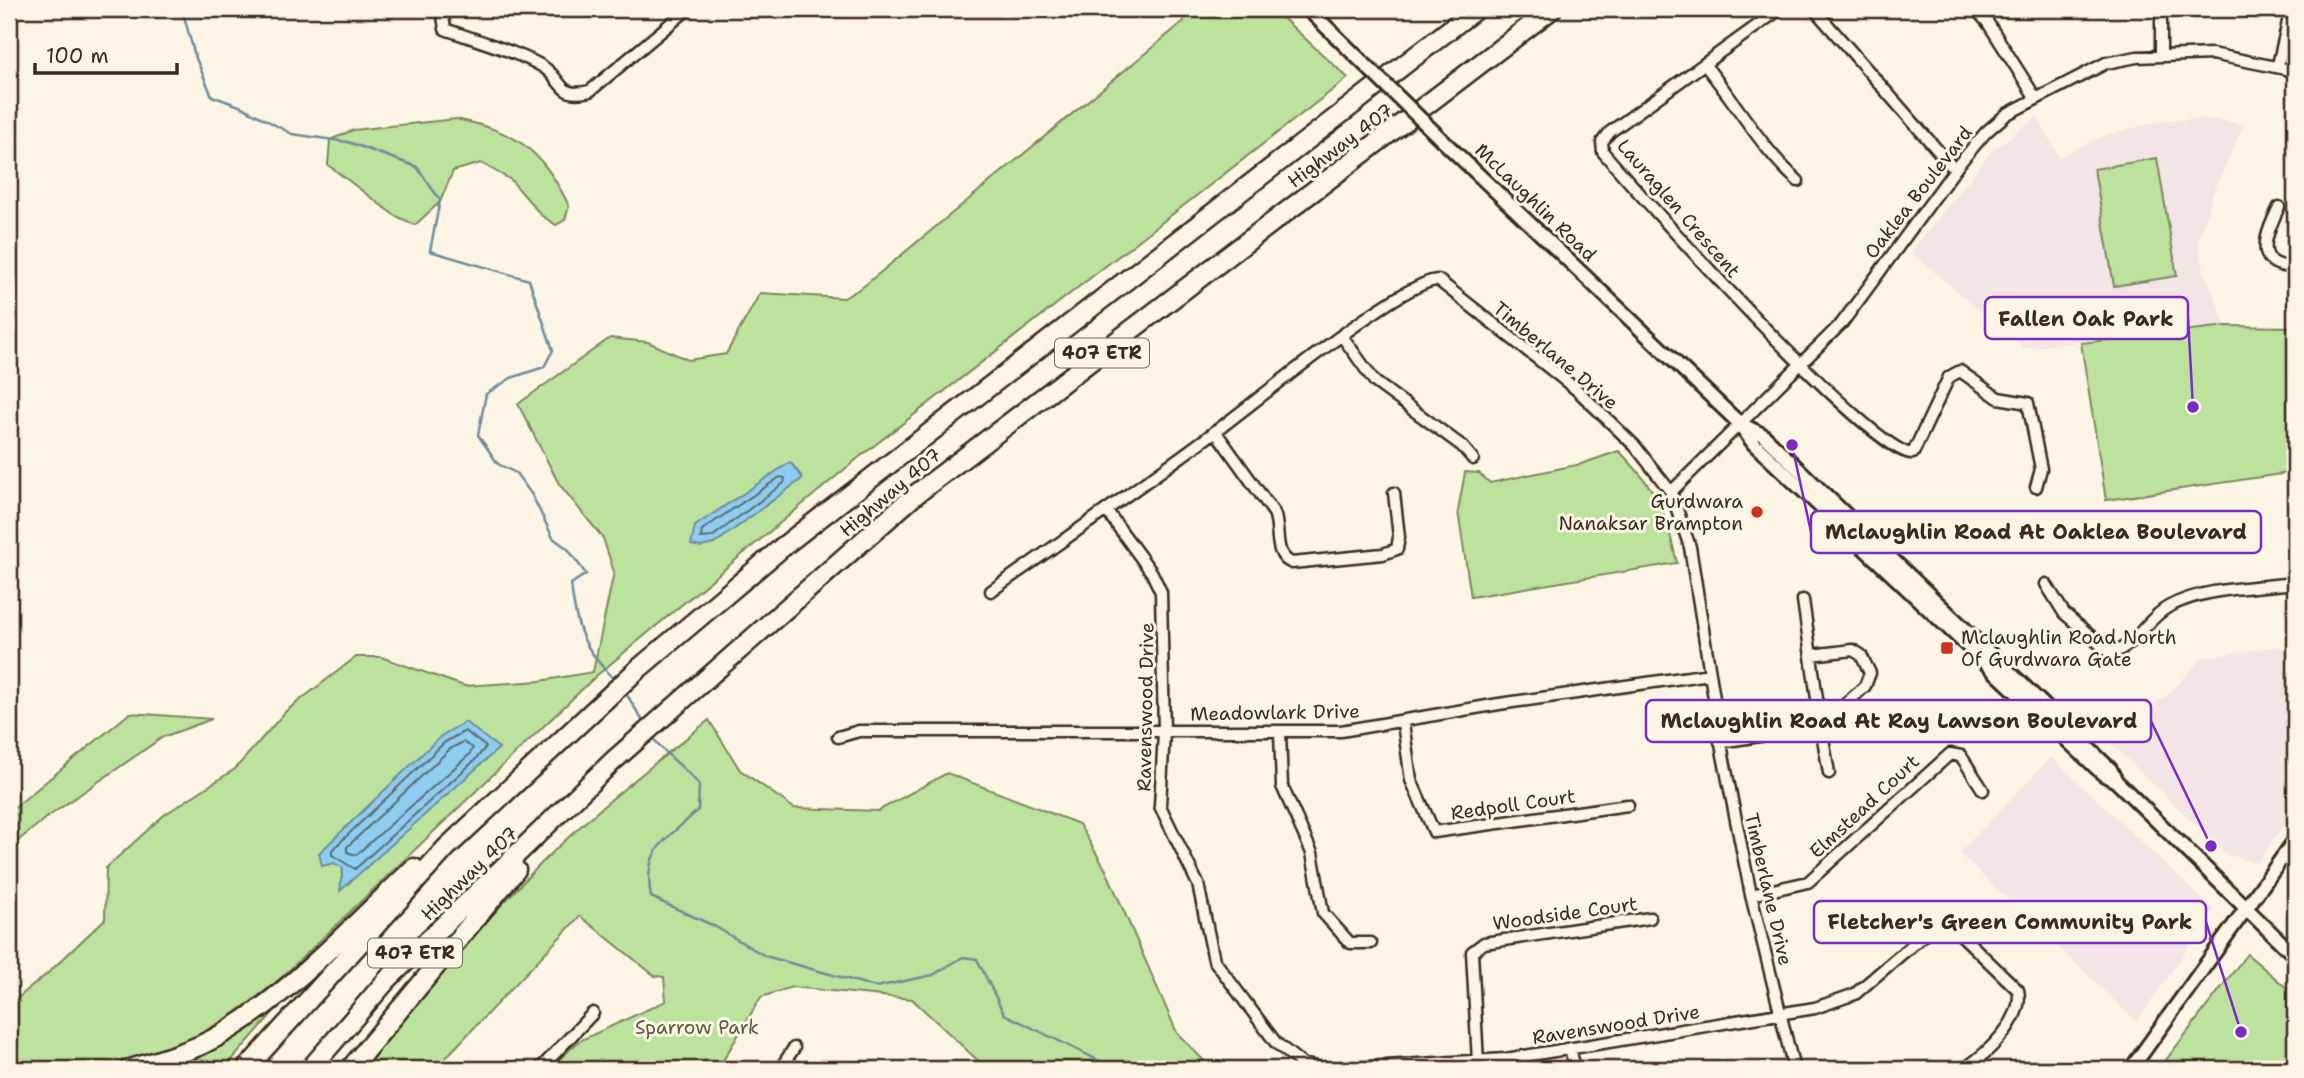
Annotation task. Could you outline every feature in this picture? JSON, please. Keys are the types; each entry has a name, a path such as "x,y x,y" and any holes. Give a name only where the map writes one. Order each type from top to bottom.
{"highway":[{"name":"Highway 407","path":"246,1069 446,848 580,719 636,670 807,527 1476,9"},
{"name":"Highway 407","path":"310,1069 387,980 613,761 915,495 1552,9"},
{"path":"350,1069 515,872 529,845"},
{"path":"130,1069 202,1044 242,1021 280,992 423,859 446,848"}],"street":[{"path":"443,9 445,29 539,66 569,93 579,93 590,91 688,9"},
{"name":"McLaughlin Road","path":"1308,9 1739,423 1754,444 2103,774 2116,781 2295,956"},
{"name":"Lauraglen Crescent","path":"1780,9 1610,132 1602,142 1604,152 1715,279 1801,362"},
{"path":"1814,9 1954,169"},
{"path":"2161,9 2161,55"},
{"path":"2278,65 2291,9"},
{"path":"1980,10 2035,97"},
{"name":"Oaklea Boulevard","path":"1671,492 1842,323 1954,169 1986,132 2035,97 2106,63 2161,55 2212,54 2278,65 2295,71"},
{"path":"1704,64 1735,102 1775,160 1798,181"},
{"path":"2279,207 2267,233 2265,250 2272,261 2280,266 2295,267"},
{"name":"Timberlane Drive","path":"991,591 1216,431 1342,336 1419,284 1438,280 1577,390 1635,446 1671,492 1690,547 1720,742 1751,895 1794,1069"},
{"path":"1342,336 1375,382 1462,446 1473,459"},
{"path":"1801,362 1863,423 1908,454 1913,453 1919,444 1949,377 1954,373 1960,372 1998,398 2024,400 2031,408 2041,469 2036,487"},
{"path":"1216,431 1275,513 1279,528 1280,553 1284,560 1292,563 1382,554 1396,549 1399,537 1394,494"},
{"name":"Ravenswood Drive","path":"1106,510 1152,573 1161,592 1164,732 1160,806 1198,884 1214,960 1276,1043 1302,1064 1329,1069 1478,1062 1781,1016 1846,1000 1939,922 1952,926 2018,990 2021,1001 2017,1013 1981,1058 1964,1069"},
{"path":"2046,584 2064,613 2110,653 2126,647 2147,622 2165,608 2183,599 2295,583"},
{"path":"1803,600 1829,773"},
{"path":"1720,742 1821,727 1865,686 1871,673 1861,655 1853,650 1811,655"},
{"name":"Meadowlark Drive","path":"838,737 859,731 1341,731 1402,723 1499,704 1710,674"},
{"name":"Redpoll Court","path":"1402,723 1412,780 1434,832 1628,805"},
{"path":"1280,732 1282,786 1312,853 1323,912 1349,943 1371,943"},
{"name":"Elmstead Court","path":"1751,895 1808,882 1950,754 1961,756 1983,790"},
{"path":"2131,1069 2295,840"},
{"name":"Woodside Court","path":"1478,1062 1472,952 1476,947 1484,943 1650,918"},
{"path":"540,1069 593,1013"},
{"path":"780,1069 794,1048"},
{"path":"1570,1048 1574,1069"}],"shaded area":[{"path":"2037,116 2059,157 2103,136 2163,120 2212,119 2244,124 2213,193 2198,241 2204,271 2226,326 2024,348 1911,252 1992,151"},
{"path":"2278,646 2295,655 2295,808 2258,863 2227,855 2098,731 2153,705 2170,693 2202,658"},
{"path":"2051,757 2214,910 2137,1022 1959,853"}],"green space":[{"path":"1190,9 1273,9 1348,78 857,459 596,676 281,978 240,1010 195,1037 147,1058 121,1065 95,1069 9,1069 9,1005 47,974 105,919 106,868 164,815 235,769 286,711 356,657 381,657 464,686 540,681 593,672 614,572 603,538 559,484 518,404 610,338 648,342 688,360 726,354 760,293 844,298 864,286 1183,22"},
{"path":"456,119 512,137 537,157 559,186 569,206 565,220 556,225 541,215 511,180 481,163 453,171 440,202 415,225 394,215 328,165 330,140 353,130"},
{"path":"2157,158 2177,276 2114,286 2094,169"},
{"path":"2226,326 2295,327 2295,472 2106,500 2081,343"},
{"path":"1619,451 1643,478 1658,501 1677,563 1471,597 1458,511 1465,472 1479,473 1490,483 1581,464"},
{"path":"130,713 212,719 163,737 46,818 9,848 9,812"},
{"name":"Sparrow Park","path":"709,720 740,770 794,808 878,811 947,773 1079,824 1106,870 1177,1033 1212,1069 987,1069 912,999 792,987 761,997 718,1069 549,1069 579,1041 666,1001 664,977 655,976 580,916 435,1069 364,1069 464,948 548,857 615,796"},
{"path":"2247,954 2295,995 2295,1069 2159,1069"},
{"path":"278,1007 224,1069 156,1069 202,1054"}],"water":[{"path":"790,462 803,478 714,544 701,547 691,545 695,526"},
{"path":"465,722 499,748 340,891 343,868 334,863 322,866 319,853 441,736"}],"waterway":[{"path":"182,9 195,56 212,96 242,107 292,134 348,142 417,167 440,200 430,251 529,280 553,350 544,367 511,378 486,394 478,435 498,464 516,473 532,495 553,538 568,549 586,574 571,584 575,613 588,647 615,680"},
{"path":"624,690 644,723"},
{"path":"651,735 699,785 698,810 667,838 653,856 649,880 651,897 714,926 765,956 876,987 933,975 963,957 977,959 1004,1014 1116,1069"}],"place":[{"name":"Fallen Oak Park","path":"2193,407"},
{"name":"Mclaughlin Road At Oaklea Boulevard","path":"1792,445"},
{"name":"Gurdwara Nanaksar Brampton","path":"1757,512"},
{"name":"Mclaughlin Road North Of Gurdwara Gate","path":"1947,648"},
{"name":"Mclaughlin Road At Ray Lawson Boulevard","path":"2211,846"},
{"name":"Fletcher's Green Community Park","path":"2241,1032"}]}
